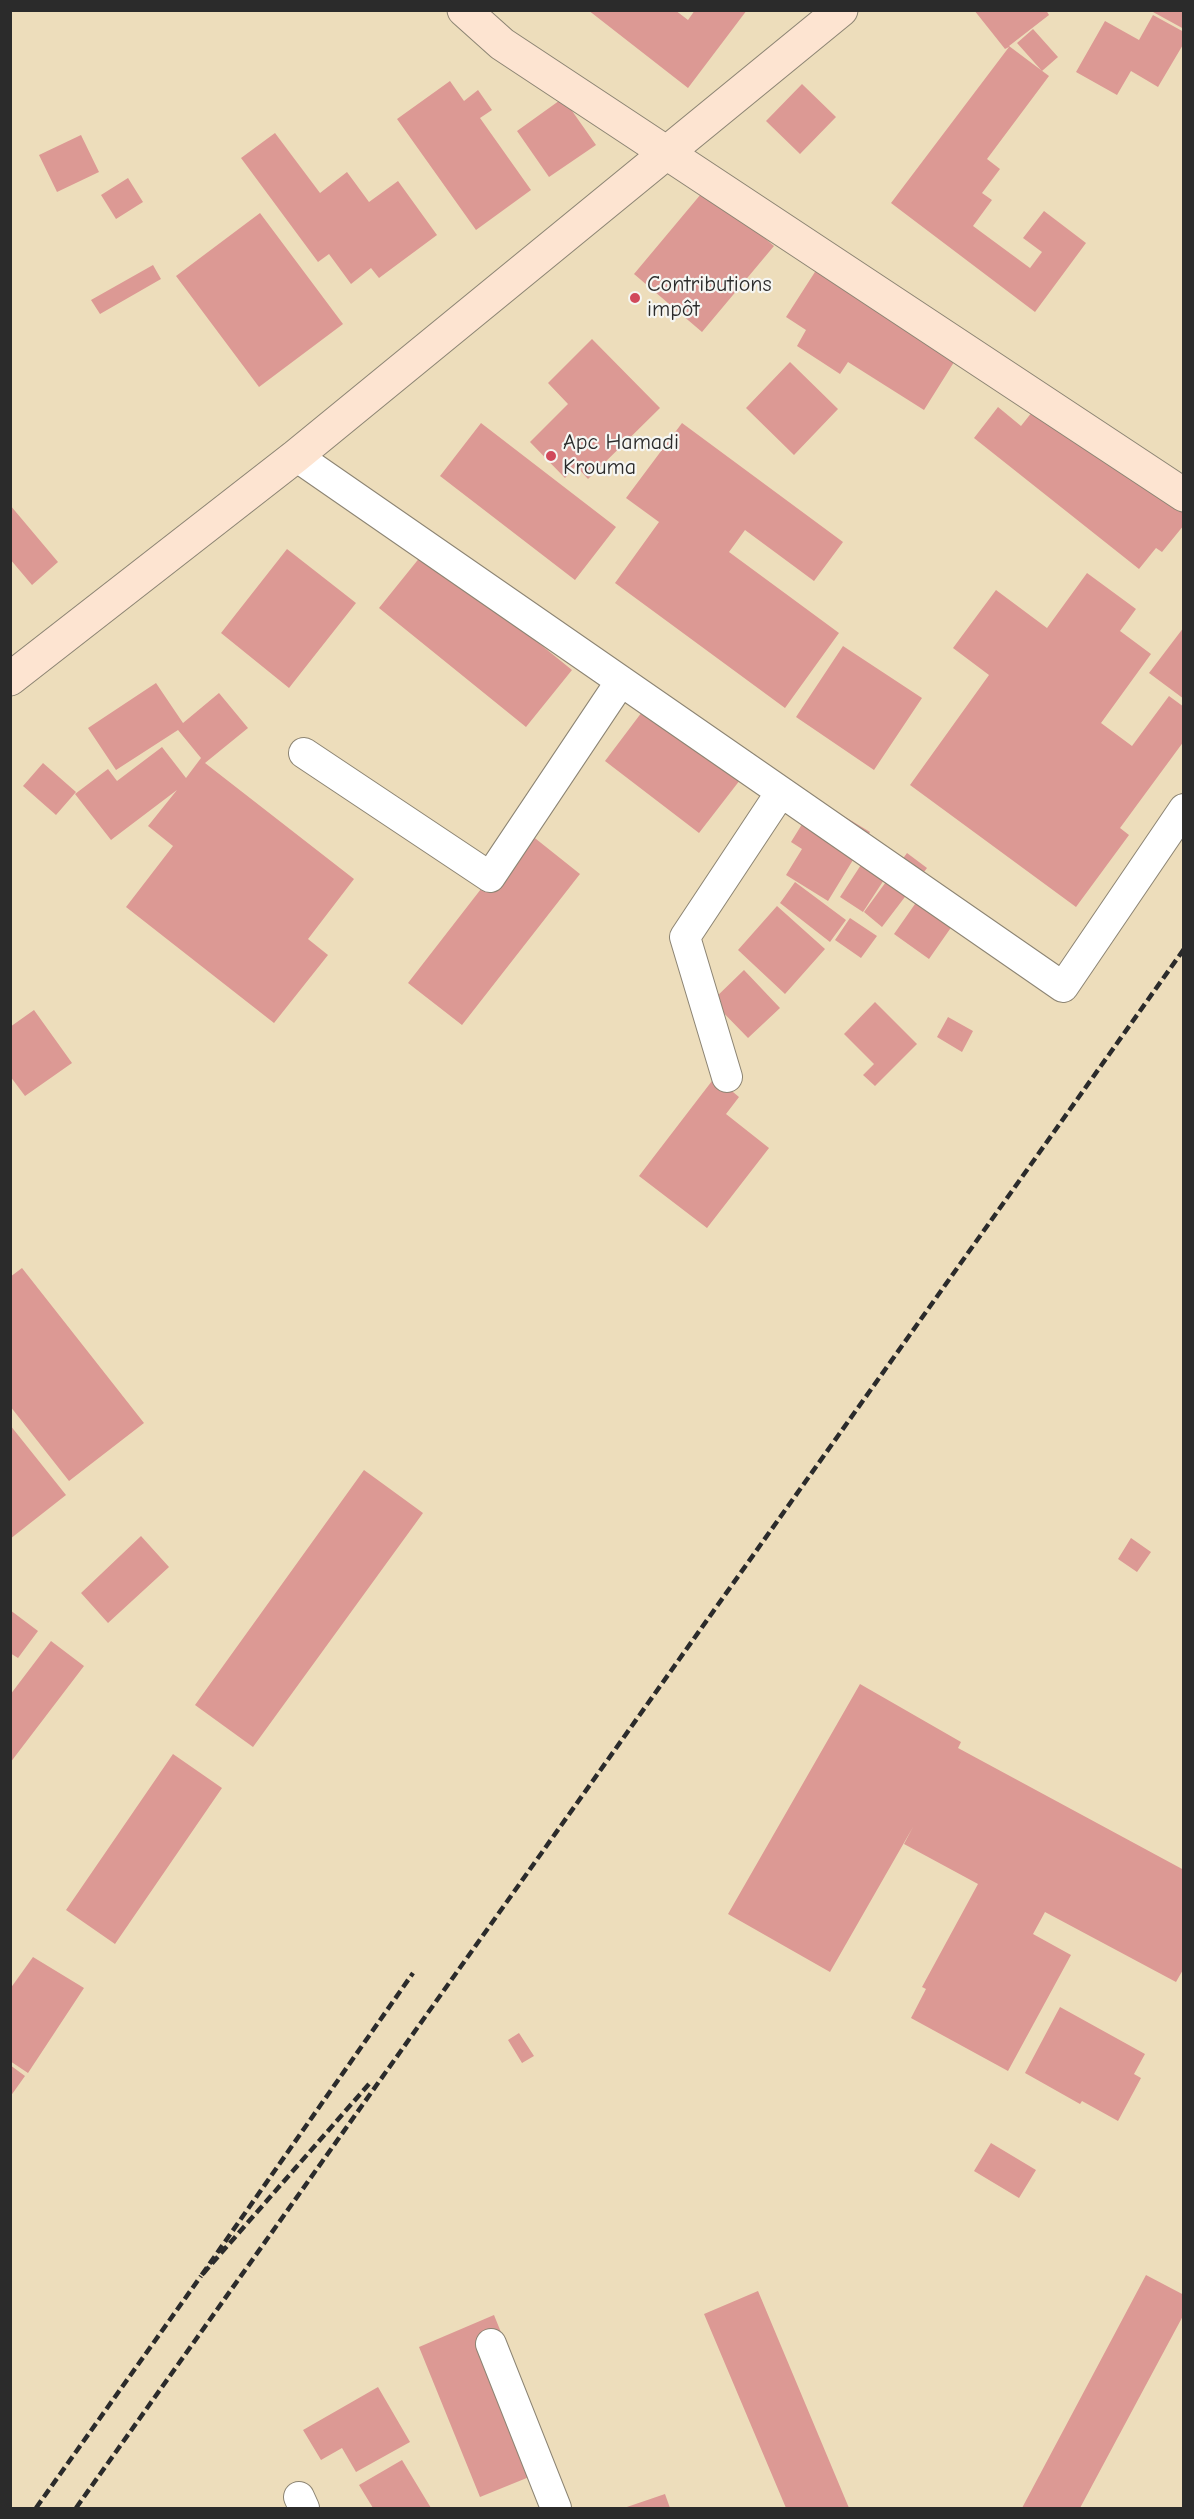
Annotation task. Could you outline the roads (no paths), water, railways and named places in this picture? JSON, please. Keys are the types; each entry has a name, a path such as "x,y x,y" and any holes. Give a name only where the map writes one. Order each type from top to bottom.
{"main road":[{"path":"464,10 502,44 1184,495"},
{"path":"10,679 297,456 841,10"}],"street":[{"path":"297,456 1063,987 1184,809"},
{"path":"304,753 490,877 621,681"},
{"path":"727,1077 685,937 781,792"},
{"path":"491,2344 556,2508"}],"railway":[{"path":"76,2508 1184,949"},
{"path":"369,2084 201,2276 413,1973"},
{"path":"36,2508 201,2276"}],"place":[{"name":"Contributions impôt","path":"635,298"},
{"name":"Apc Hamadi Krouma","path":"551,456"}]}
